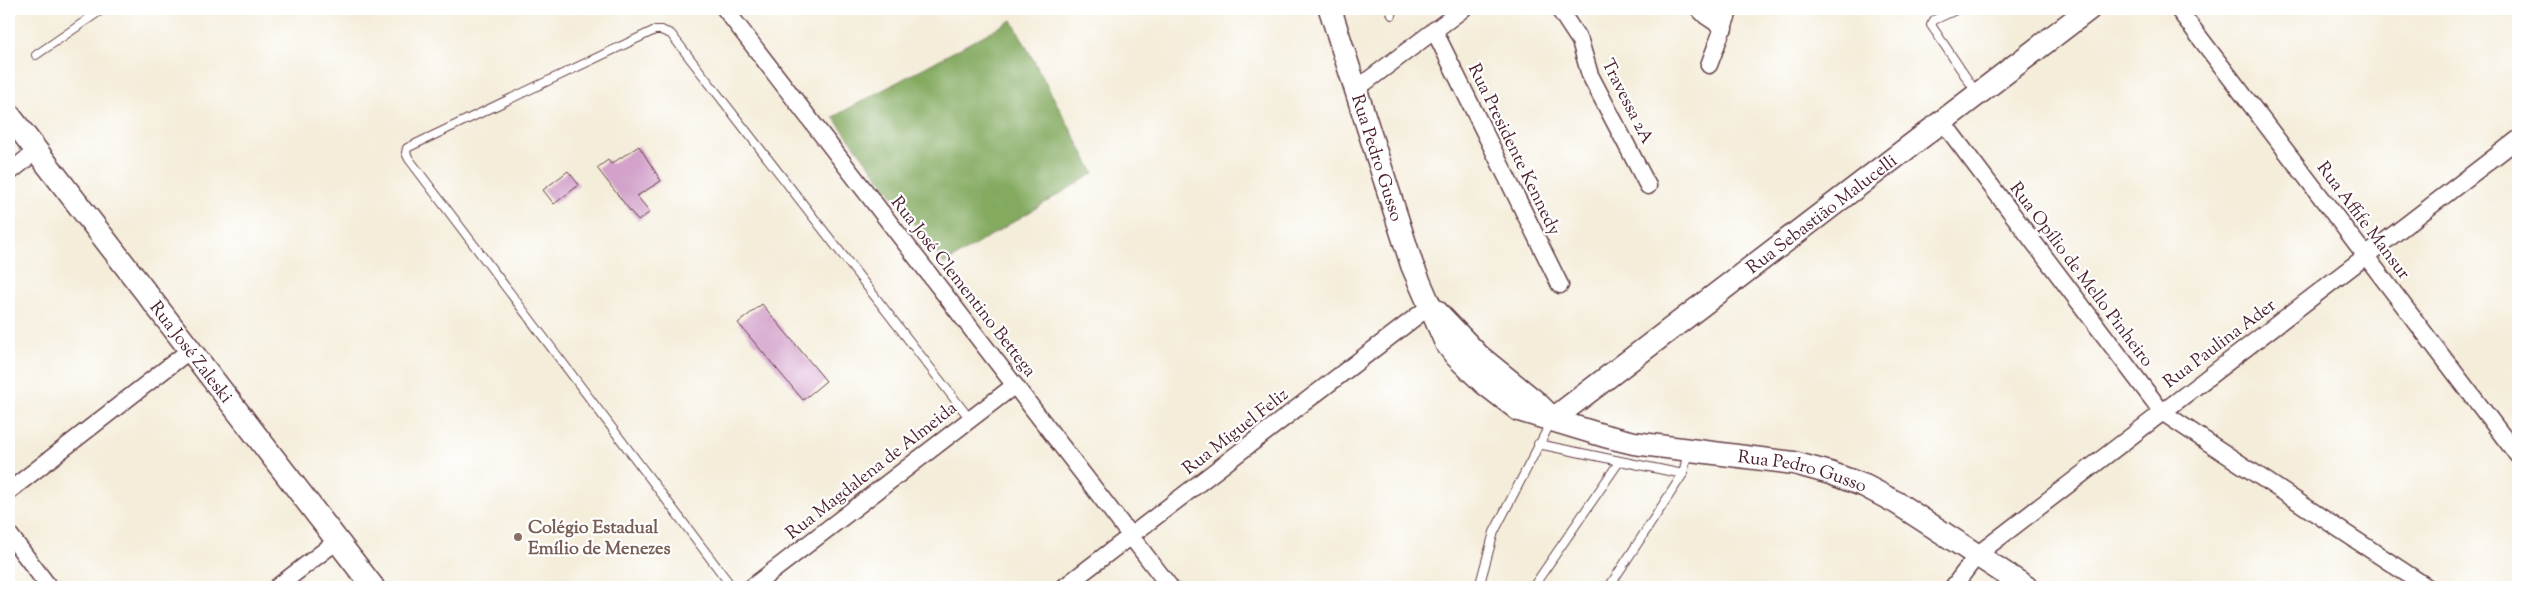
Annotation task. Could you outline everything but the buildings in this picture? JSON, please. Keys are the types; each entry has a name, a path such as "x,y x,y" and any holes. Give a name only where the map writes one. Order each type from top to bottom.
{"street":[{"name":"Rua José Clementino Bettega","path":"725,9 1170,587"},
{"name":"Rua Pedro Gusso","path":"1330,9 1404,245 1430,306 1444,317 1479,356 1537,403 1553,419 1606,436 1688,450 1794,463 1830,473 1866,486 1898,502 2026,587"},
{"path":"1355,90 1463,9"},
{"name":"Travessa 2A","path":"1559,9 1580,41 1590,75 1648,186"},
{"path":"1699,9 1724,28"},
{"path":"1709,65 1730,9"},
{"name":"Rua Sebastião Malucelli","path":"1553,419 2089,9"},
{"name":"Rua Affife Mansur","path":"2178,9 2518,456"},
{"name":"Rua Presidente Kennedy","path":"1434,30 1560,285"},
{"name":"Rua José Zaleski","path":"9,116 373,587"},
{"name":"Rua Opílio de Mello Pinheiro","path":"1942,121 2162,412 2427,587"},
{"name":"Rua Paulina Ader","path":"1953,587 1978,554 2518,140"},
{"path":"9,173 36,151"},
{"name":"Rua Miguel Feliz","path":"1064,587 1430,306"},
{"path":"9,490 190,350"},
{"name":"Rua Magdalena de Almeida","path":"752,587 1015,385"},
{"path":"9,534 49,587"},
{"path":"277,587 337,541"}],"lane":[{"path":"84,9 91,17"},
{"path":"36,55 102,9"},
{"path":"1958,9 1934,20 1931,25 1977,94"},
{"path":"732,587 409,159 406,153 407,148 655,30 666,31 671,34 970,420"},
{"path":"1479,587 1494,532 1538,444 1553,419"},
{"path":"1538,444 1683,474"},
{"path":"1609,587 1683,474 1688,450"},
{"path":"1534,587 1619,462"}],"green space":[{"path":"1012,20 1094,173 944,264 833,117"}],"place":[{"name":"Colégio Estadual Emílio de Menezes","path":"518,537"}]}
